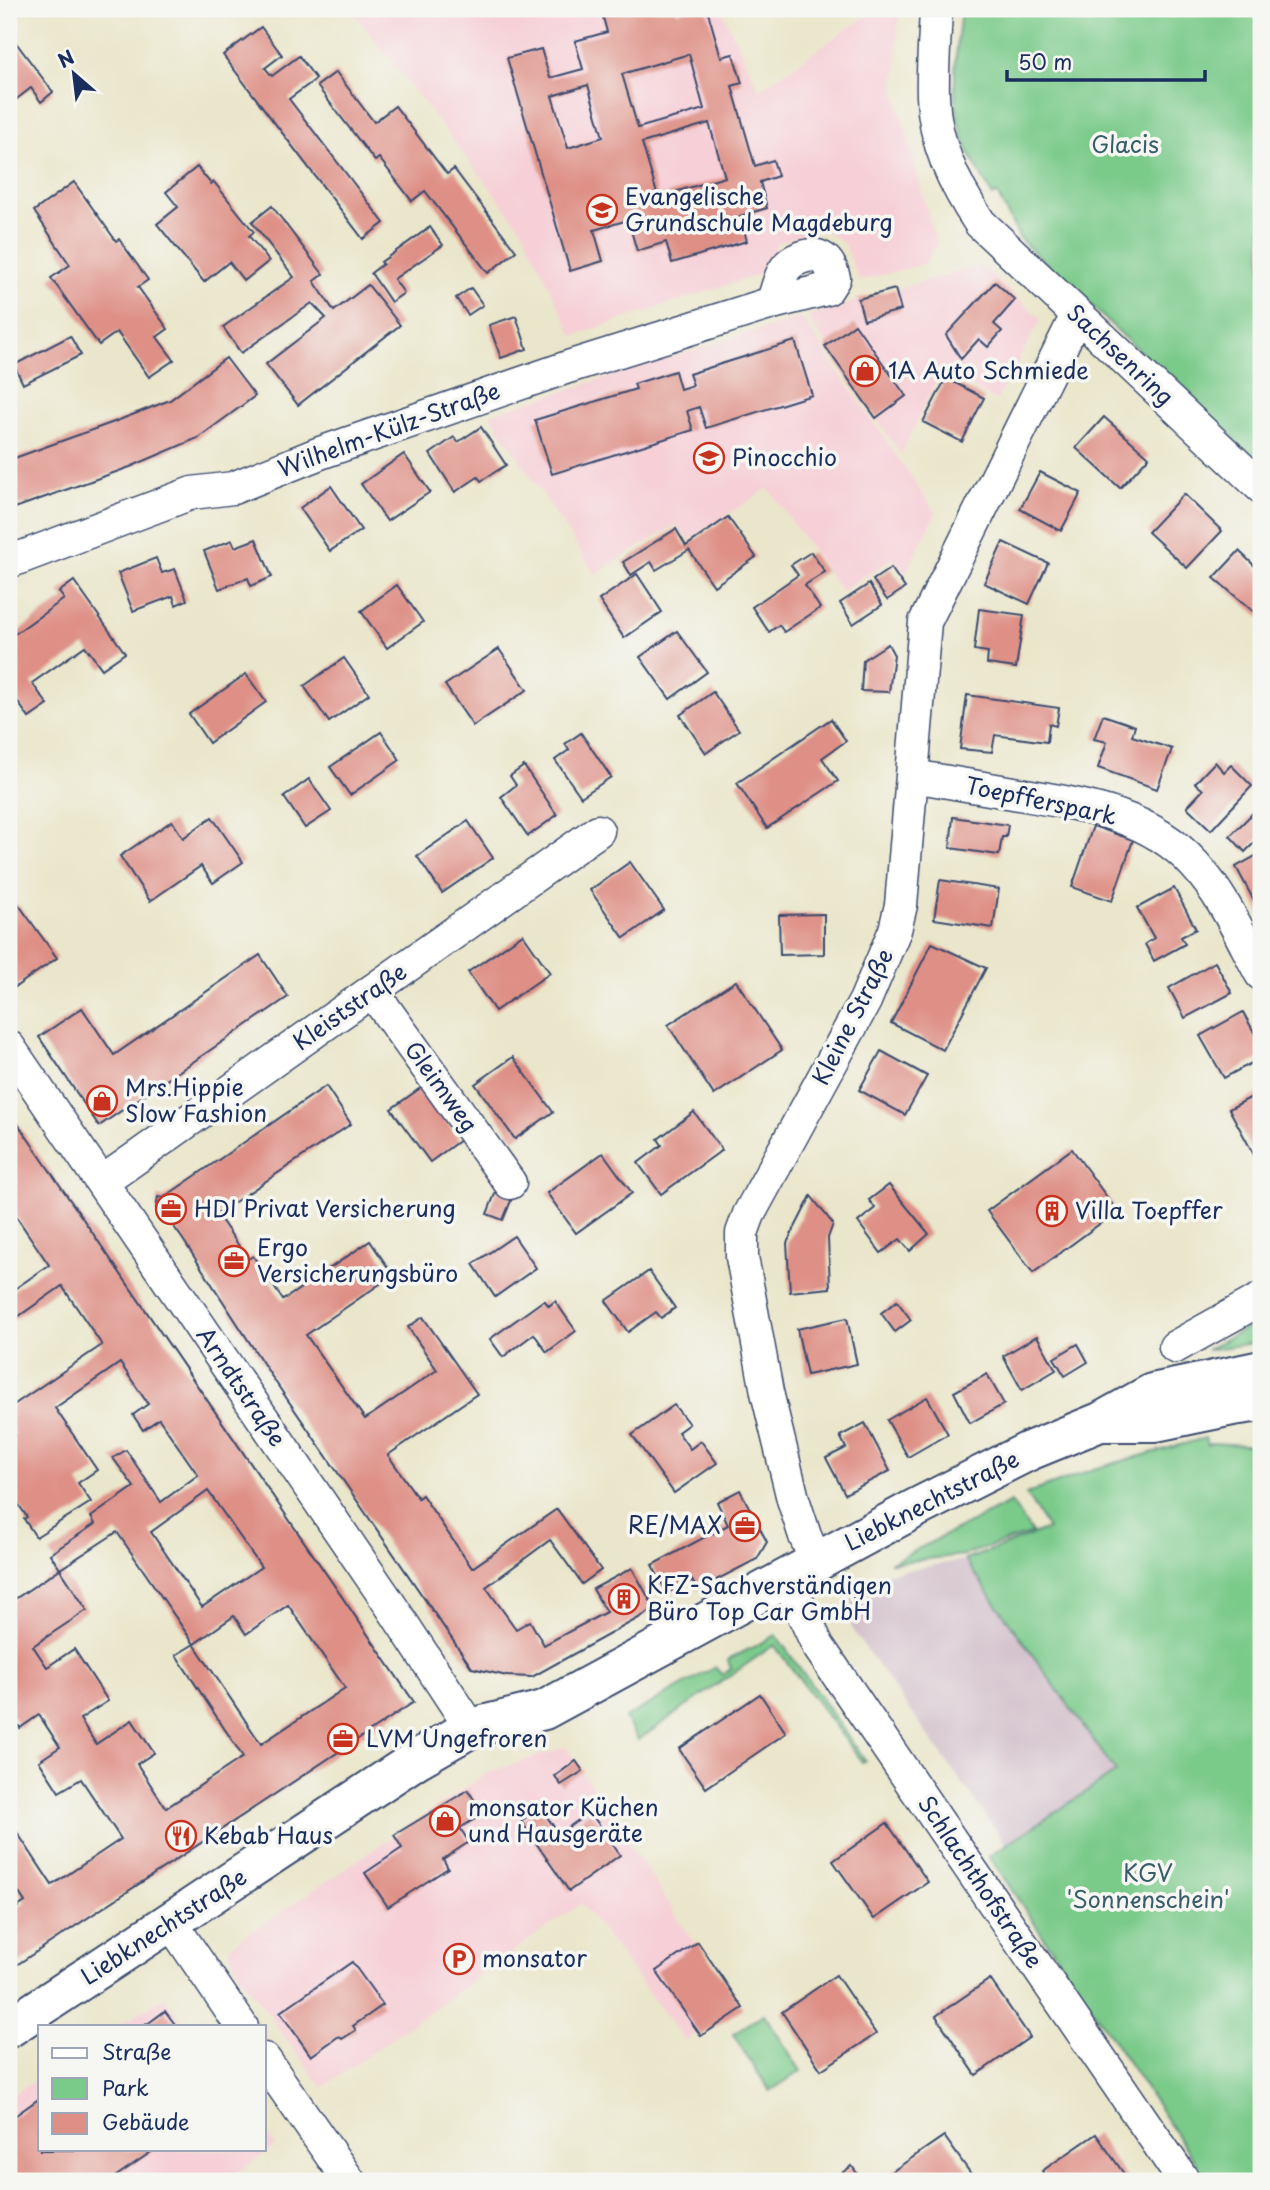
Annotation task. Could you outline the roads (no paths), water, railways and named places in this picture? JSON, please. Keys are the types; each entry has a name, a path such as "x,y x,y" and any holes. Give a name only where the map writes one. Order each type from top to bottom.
{"main road":[{"name":"Liebknechtstraße","path":"9,2028 417,1759 471,1728 544,1710 801,1569 1030,1451 1100,1422 1153,1393 1261,1370"},
{"name":"Liebknechtstraße","path":"1100,1422 1156,1422 1261,1402"}],"street":[{"name":"Sachsenring","path":"936,9 932,98 939,139 949,171 979,223 1261,487"},
{"name":"Wilhelm-Külz-Straße","path":"9,562 192,493 233,488 320,453 568,367 772,303"},
{"name":"Kleine Straße","path":"801,1569 800,1522 779,1448 743,1268 742,1233 749,1214 865,1001 895,930 901,905 913,776 923,628 927,615 1077,315"},
{"name":"Toepfferspark","path":"913,776 1087,806 1119,816 1161,836 1184,854 1206,878 1261,974"},
{"name":"Kleiststraße","path":"102,1182 598,831"},
{"name":"Gleimweg","path":"372,991 510,1182"},
{"name":"Arndtstraße","path":"9,1047 391,1605 471,1728"},
{"path":"1175,1347 1261,1299"},
{"name":"Schlachthofstraße","path":"801,1569 825,1655 1184,2181"},
{"path":"170,1921 241,2025"},
{"path":"266,2062 349,2181"}],"place":[{"name":"Evangelische Grundschule Magdeburg","path":"602,210"},
{"name":"1A Auto Schmiede","path":"865,371"},
{"name":"Pinocchio","path":"709,458"},
{"name":"Mrs.Hippie Slow Fashion","path":"102,1101"},
{"name":"HDI Privat Versicherung","path":"171,1209"},
{"name":"Villa Toepffer","path":"1052,1211"},
{"name":"Ergo Versicherungsbüro","path":"234,1261"},
{"name":"RE/MAX","path":"745,1526"},
{"name":"KFZ-Sachverständigen Büro Top Car GmbH","path":"624,1599"},
{"name":"LVM Ungefroren","path":"343,1739"},
{"name":"monsator Küchen und Hausgeräte","path":"445,1821"},
{"name":"Kebab Haus","path":"181,1836"},
{"name":"monsator","path":"459,1959"}],"park label":[{"name":"Glacis","path":"1125,145"},
{"name":"KGV 'Sonnenschein'","path":"1148,1887"}]}
